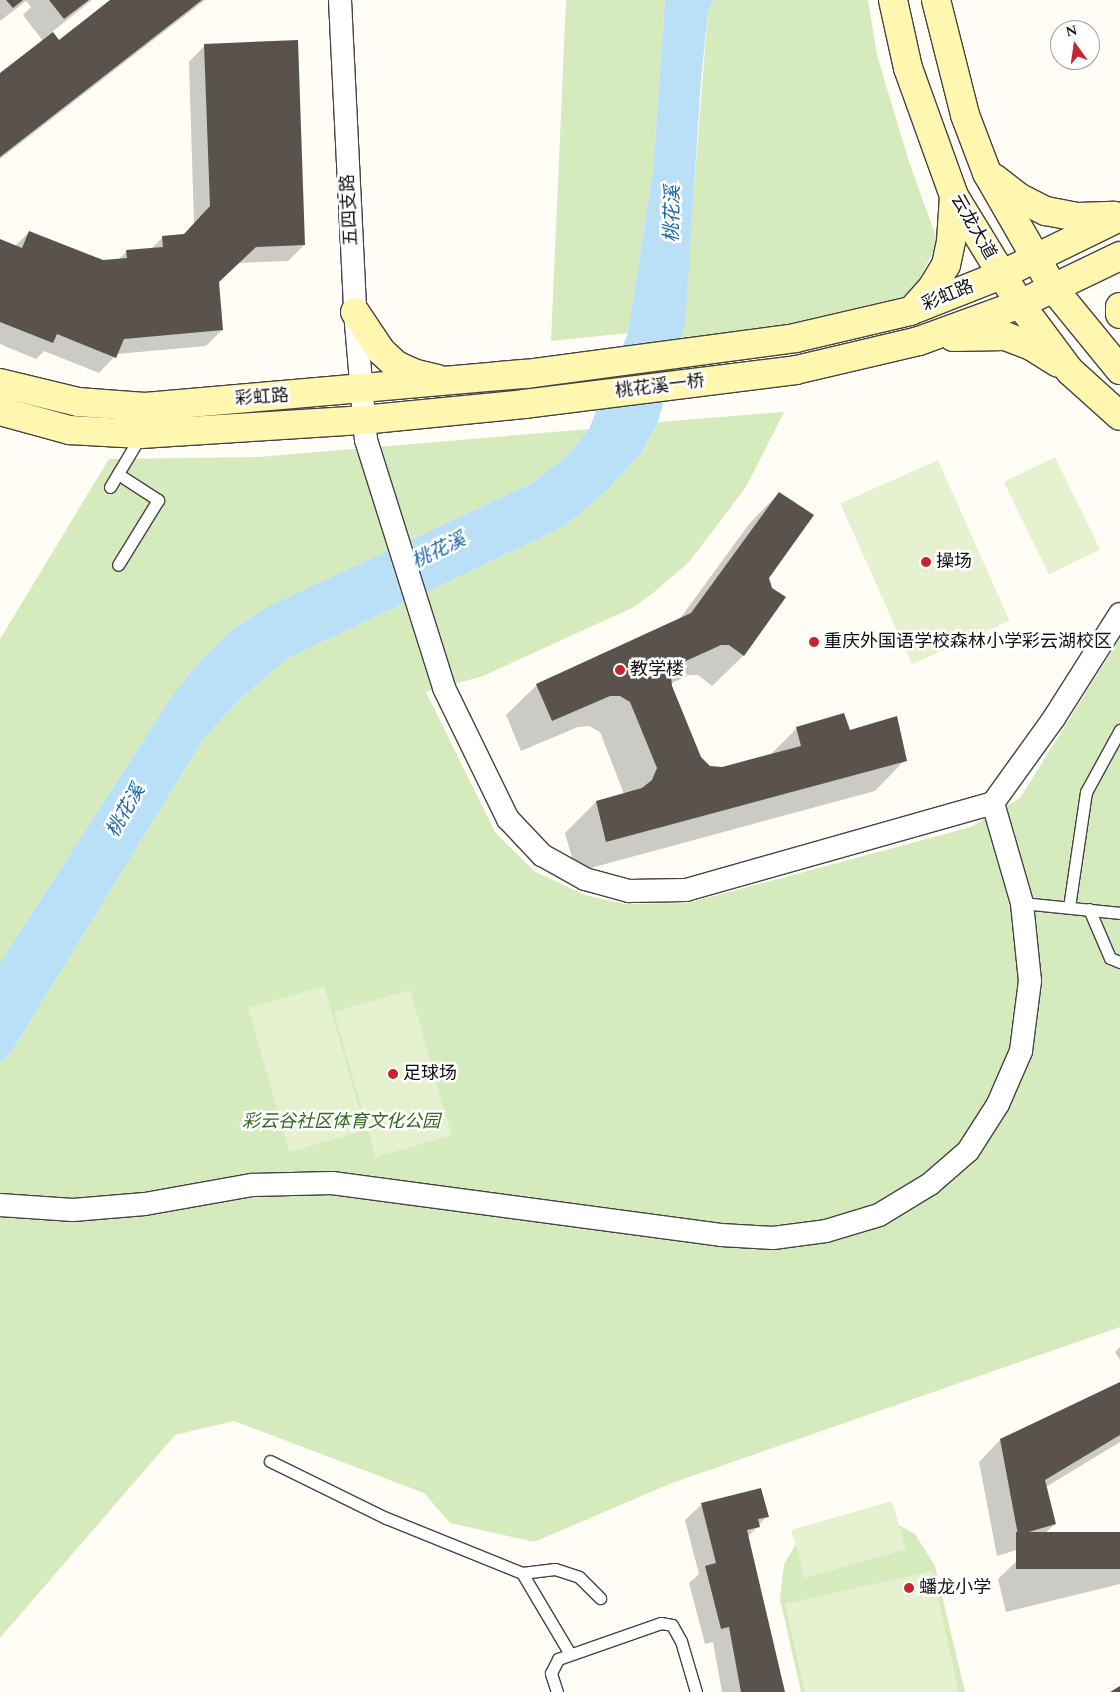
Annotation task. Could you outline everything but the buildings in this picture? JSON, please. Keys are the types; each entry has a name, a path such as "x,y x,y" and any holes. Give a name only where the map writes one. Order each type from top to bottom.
{"main road":[{"name":"云龙大道","path":"893,0 908,68 954,196 1020,304 1070,371 1120,416"},
{"path":"936,0 965,115 987,173 1053,288 1120,370"},
{"path":"987,173 1020,198 1046,211 1078,217 1120,217"},
{"path":"910,311 932,288 946,265 952,241 954,196"},
{"name":"彩虹路","path":"795,338 910,311 1001,275 1120,217"},
{"name":"彩虹路","path":"796,370 919,341 1020,304 1120,256"},
{"path":"1120,308 1120,314"},
{"path":"355,312 381,351 396,365 416,374 448,382"},
{"path":"919,341 976,334 1005,336 1031,346 1070,371"},
{"name":"桃花溪一桥","path":"526,374 795,338"},
{"name":"桃花溪一桥","path":"524,404 796,370"},
{"name":"彩虹路","path":"0,383 78,402 145,407 361,390 526,374"},
{"name":"彩虹路","path":"0,411 69,430 141,434 364,430 524,404"}],"street":[{"name":"五四支路","path":"340,0 355,312 364,430 439,675 508,818 542,855 585,879 624,889 686,890 993,803"},
{"path":"0,1205 73,1210 145,1204 252,1185 332,1183 721,1236 773,1238 826,1231 879,1215 930,1184 968,1151 998,1104 1021,1051 1030,981 1022,903 993,803 1054,718 1120,614"}],"lane":[{"path":"110,487 141,434"},
{"path":"118,474 158,500 118,565"},
{"path":"1069,908 1086,792 1120,730"},
{"path":"1022,903 1120,913"},
{"path":"1089,909 1110,958 1120,962"},
{"path":"270,1461 386,1518 522,1573 555,1569 579,1576 600,1598"},
{"path":"522,1573 570,1654"},
{"path":"557,1692 551,1673 558,1658 661,1623 672,1625 681,1641 696,1692"}],"green space":[{"path":"566,0 665,0 653,170 628,333 551,341"},
{"path":"713,0 868,0 877,55 909,162 938,242 911,295 792,323 682,339 708,11"},
{"name":"彩云谷社区体育文化公园","path":"784,412 746,487 689,562 653,593 632,608 483,676 426,692 495,832 534,871 585,895 625,904 688,903 971,827 1020,798 1120,638 1120,1327 672,1483 534,1542 450,1523 424,1493 234,1421 175,1435 0,1638 0,1063 12,1051 204,738 241,698 287,659 565,526 605,492 641,453 658,422"},
{"path":"589,429 567,456 532,483 269,606 230,631 199,662 172,696 0,963 0,639 109,459 259,457"},
{"path":"1055,457 1100,550 1049,575 1004,482"},
{"name":"操场","path":"938,460 1010,621 912,664 840,504"},
{"name":"足球场","path":"324,986 365,1130 289,1152 248,1008"},
{"name":"足球场","path":"410,990 452,1135 376,1157 334,1012"},
{"path":"892,1501 906,1549 805,1578 791,1530"},
{"path":"884,1517 915,1534 935,1566 965,1692 801,1692 780,1599 784,1564 801,1536"},
{"path":"932,1571 959,1692 805,1692 785,1604"}],"water":[{"name":"桃花溪","path":"665,0 713,0 708,11 701,80 685,325 658,422 641,453 605,492 565,526 287,659 241,698 204,738 12,1051 0,1063 0,963 172,696 199,662 230,631 269,606 532,483 567,456 589,429 628,333 653,170"}],"place":[{"name":"操场","path":"926,562"},
{"name":"重庆外国语学校森林小学彩云湖校区","path":"814,642"},
{"name":"教学楼","path":"620,670"},
{"name":"足球场","path":"393,1074"},
{"name":"蟠龙小学","path":"909,1588"}]}
